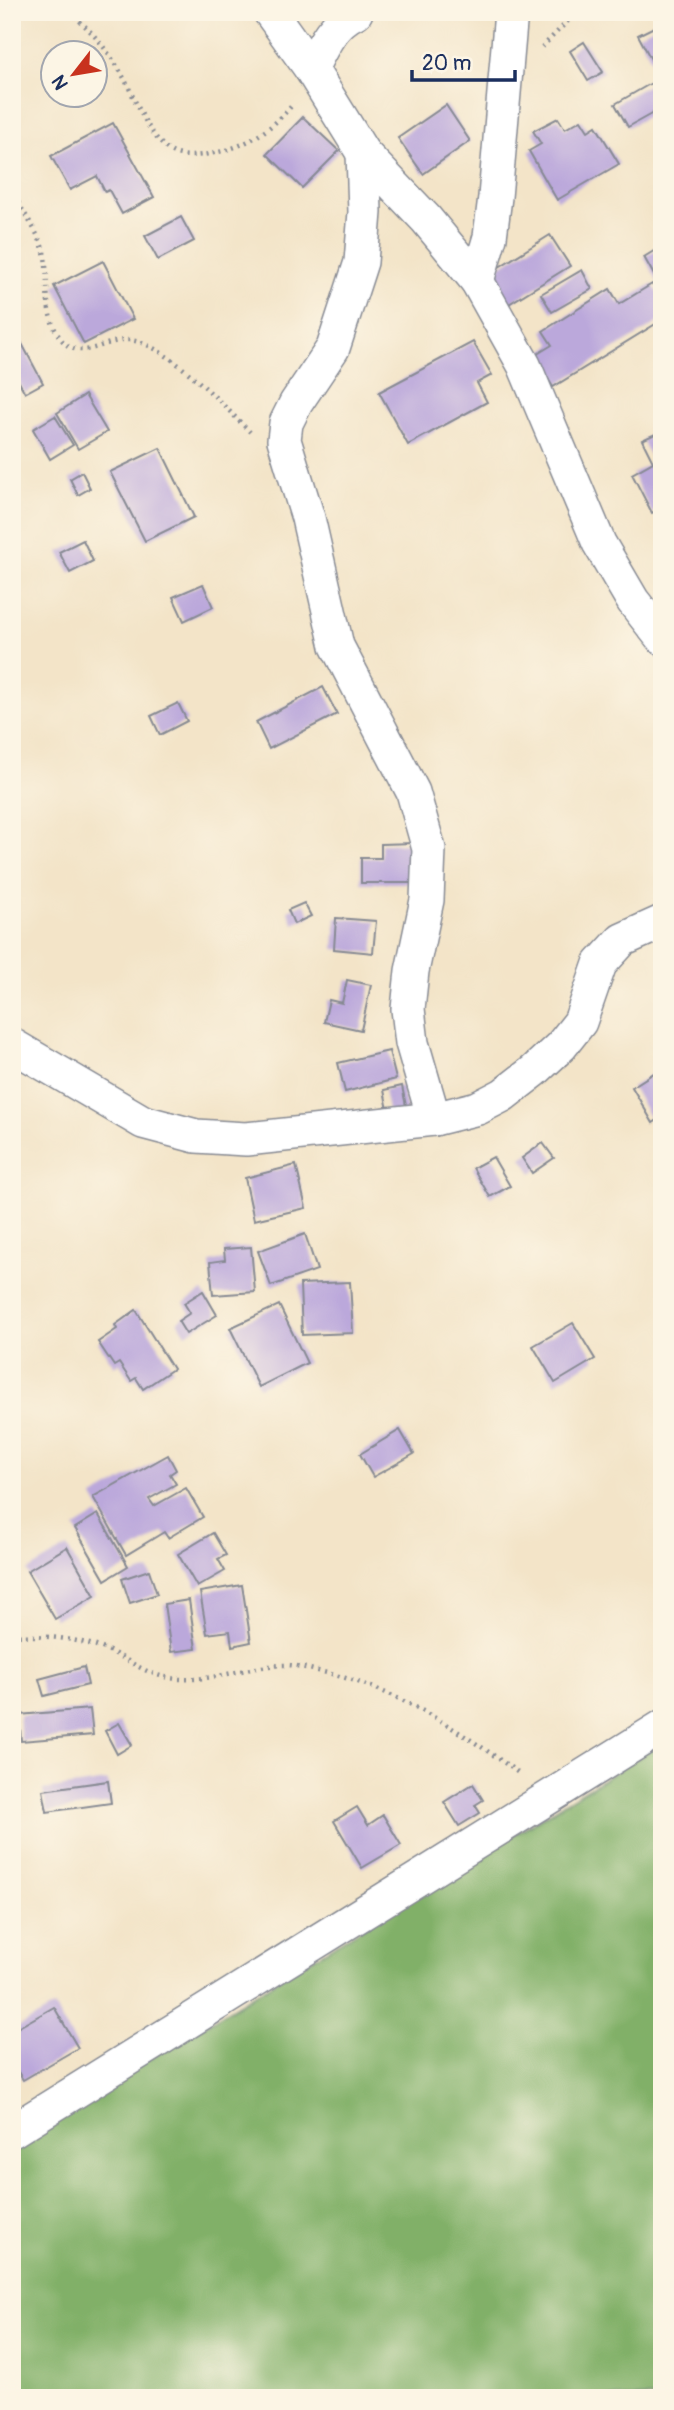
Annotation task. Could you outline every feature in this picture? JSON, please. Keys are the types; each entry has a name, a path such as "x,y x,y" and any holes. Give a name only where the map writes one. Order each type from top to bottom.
{"street":[{"path":"270,12 311,69 363,153 426,219 477,281 524,365 599,542 633,601 662,638"},
{"path":"311,69 326,38 345,17 356,12"},
{"path":"477,281 490,237 511,12"},
{"path":"363,153 365,212 360,262 333,348 286,423 284,440 308,518 337,646 413,792 429,849 427,900 412,971 408,1009 412,1042 434,1119"},
{"path":"12,1045 143,1122 197,1136 246,1139 434,1119 478,1108 503,1095 534,1071 561,1046 580,1022 600,964 622,940 662,922"},
{"path":"12,2132 662,1727"}],"path":[{"path":"69,12 101,44 122,75 144,119 167,149 186,156 243,145 278,122 295,103 311,69"},
{"path":"12,190 43,249 50,310 58,335 69,347 81,351 93,350 127,340 146,345 200,384 295,477"},
{"path":"12,1636 39,1635 102,1648 136,1668 165,1677 211,1678 287,1665 354,1679 412,1704 464,1733 552,1797"}],"green space":[{"path":"662,1743 662,2398 12,2398 12,2144"}],"building":[{"path":"662,23 662,80 638,35"},
{"path":"584,42 603,72 588,81 570,51"},
{"path":"655,81 662,93 662,108 628,127 615,104"},
{"path":"446,105 470,141 423,174 398,138"},
{"path":"303,117 339,151 302,188 267,154"},
{"path":"558,118 565,129 581,120 588,131 596,126 619,164 557,200 529,151 541,144 533,131"},
{"path":"113,123 154,197 122,214 109,190 105,192 97,176 70,190 51,156"},
{"path":"181,217 194,241 158,260 145,236"},
{"path":"550,235 570,266 507,305 488,274"},
{"path":"662,246 662,282 659,284 644,257"},
{"path":"103,261 133,319 84,344 54,286"},
{"path":"582,270 592,289 552,312 541,294"},
{"path":"652,284 662,299 662,320 553,387 534,356 552,345 543,331 610,289 619,304"},
{"path":"20,340 43,383 25,393 12,369 12,345"},
{"path":"473,342 492,375 477,383 487,402 408,445 379,392"},
{"path":"85,395 107,432 78,449 57,413"},
{"path":"55,416 73,445 50,459 33,429"},
{"path":"662,431 662,508 652,513 632,474 653,462 642,440"},
{"path":"160,448 194,517 145,541 110,472"},
{"path":"82,472 90,488 78,495 70,479"},
{"path":"83,540 93,561 70,573 59,552"},
{"path":"203,584 213,607 184,621 173,597"},
{"path":"323,687 337,714 269,749 256,722"},
{"path":"178,703 187,721 160,735 151,716"},
{"path":"414,843 414,883 361,883 361,858 381,858 381,844"},
{"path":"304,903 311,916 294,924 288,910"},
{"path":"336,918 376,921 373,953 334,949"},
{"path":"347,980 371,985 361,1030 324,1022 329,1000 342,1003"},
{"path":"389,1051 396,1079 345,1092 338,1063"},
{"path":"654,1073 662,1086 662,1117 653,1123 632,1087"},
{"path":"402,1086 407,1111 389,1115 384,1090"},
{"path":"543,1143 554,1158 532,1173 522,1158"},
{"path":"493,1157 510,1186 490,1197 473,1168"},
{"path":"296,1165 306,1208 254,1220 245,1178"},
{"path":"305,1234 317,1270 271,1286 258,1251"},
{"path":"251,1247 255,1292 213,1295 210,1262 225,1260 224,1249"},
{"path":"350,1282 353,1333 302,1335 300,1284"},
{"path":"203,1291 217,1315 186,1334 178,1321 190,1313 184,1303"},
{"path":"279,1305 307,1363 259,1387 230,1328"},
{"path":"136,1310 173,1369 143,1389 136,1378 131,1381 119,1363 114,1366 98,1342 117,1329 115,1325"},
{"path":"573,1323 595,1359 555,1383 533,1346"},
{"path":"400,1430 414,1454 373,1477 360,1454"},
{"path":"168,1455 176,1470 170,1474 176,1484 149,1499 154,1506 186,1488 203,1517 168,1538 164,1532 126,1555 93,1497"},
{"path":"98,1514 128,1566 105,1580 75,1528"},
{"path":"213,1533 226,1555 218,1559 225,1571 197,1587 178,1554"},
{"path":"67,1547 95,1596 55,1619 27,1571"},
{"path":"149,1570 157,1594 130,1603 122,1579"},
{"path":"242,1585 251,1642 232,1646 230,1631 207,1634 200,1592"},
{"path":"189,1600 196,1649 171,1652 164,1604"},
{"path":"84,1667 88,1685 44,1696 39,1679"},
{"path":"90,1709 93,1735 21,1741 19,1715"},
{"path":"119,1723 132,1745 117,1754 105,1731"},
{"path":"108,1781 111,1803 47,1812 43,1790"},
{"path":"473,1784 483,1800 475,1805 480,1813 459,1826 444,1802"},
{"path":"357,1807 368,1825 383,1815 401,1845 362,1868 334,1821"},
{"path":"54,2007 78,2048 23,2080 12,2062 12,2031"}]}
